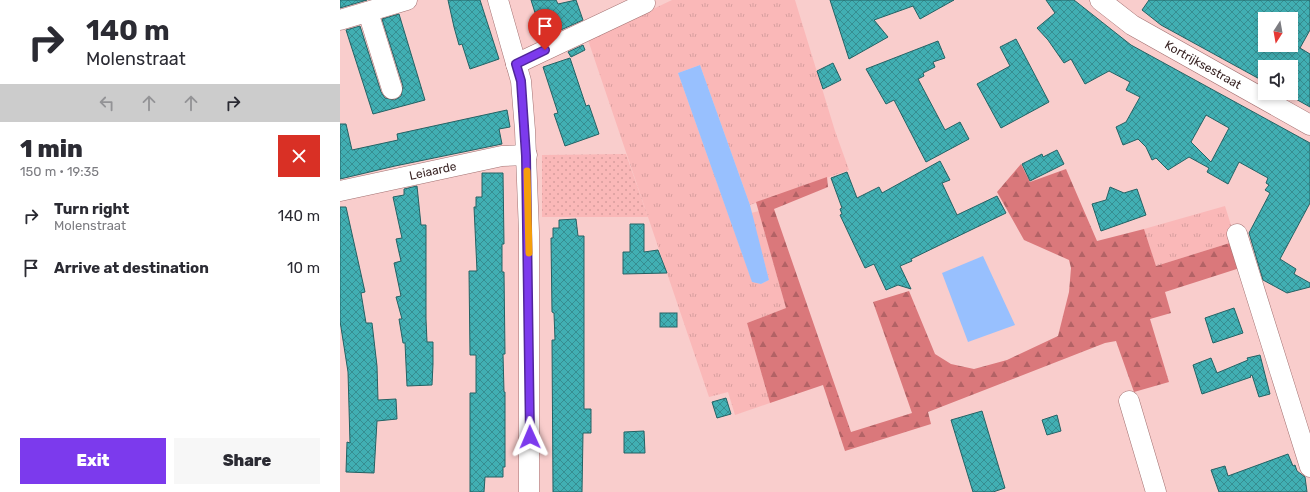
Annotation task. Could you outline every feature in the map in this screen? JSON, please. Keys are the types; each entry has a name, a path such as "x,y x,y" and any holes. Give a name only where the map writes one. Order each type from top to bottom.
{"street":[{"path":"340,20 407,0"},
{"path":"498,0 521,81 526,156 529,240 529,492"},
{"name":"Kortrijksestraat","path":"1100,0 1132,25 1310,125"},
{"path":"516,64 645,3"},
{"path":"368,12 392,89"},
{"name":"Leiaarde","path":"340,192 502,156 526,156"},
{"path":"1237,234 1310,467"},
{"path":"1129,401 1156,492"}],"green space":[{"path":"672,0 795,0 835,131 849,170 750,205 700,65 678,73 752,281 761,284 769,280 751,213 759,211 786,308 747,323 770,403 735,415 728,392 709,397 588,40"},
{"path":"626,154 648,217 542,217 542,155"},
{"path":"1021,164 1030,182 1066,169 1097,241 1144,229 1156,266 1236,241 1243,267 1165,292 1171,313 1150,319 1169,382 1134,392 1116,341 1105,343 928,412 931,424 845,451 823,385 770,403 747,323 786,308 756,202 827,177 828,187 774,209 851,432 912,413 873,302 909,291 935,354 951,364 974,369 1007,360 1058,336 1069,292 1071,268 1069,260 1024,240 997,192"},
{"path":"1225,206 1236,241 1156,266 1144,229"}],"water":[{"path":"700,65 750,205 769,280 761,284 752,282 678,73"},
{"path":"983,256 1015,325 968,342 942,273"}],"building":[{"path":"340,0 367,0 340,8"},
{"path":"448,0 480,0 499,59 470,69 462,44 459,45"},
{"path":"531,0 556,0 558,4 576,0 583,20 543,38"},
{"path":"830,0 954,0 920,19 913,6 874,20 888,37 849,59"},
{"path":"1046,0 1074,0 1131,45 1310,143 1310,203 1280,259 1296,269 1294,274 1310,283 1310,287 1287,293 1263,280 1249,233 1270,193 1265,190 1269,185 1266,183 1268,178 1239,162 1228,184 1207,172 1209,168 1189,157 1168,170 1156,158 1152,160 1146,147 1138,139 1123,145 1116,127 1126,122 1140,97 1126,90 1130,82 1109,71 1085,84 1071,59 1064,63 1048,40 1037,28 1055,13","holes":["1206,115 1229,128 1211,162 1191,142"]},
{"path":"1149,0 1310,0 1310,30 1300,48 1310,54 1310,107 1298,100 1298,60 1258,60 1258,78 1161,25 1142,10"},
{"path":"399,14 425,100 373,114 346,30 360,26 381,92 385,98 395,100 401,96 403,86 382,19"},
{"path":"1016,39 1049,102 1001,128 977,84 1010,66 1000,47"},
{"path":"938,41 945,58 933,62 935,67 923,73 924,76 918,79 945,130 960,122 969,139 926,162 894,100 886,104 866,69"},
{"path":"583,45 585,50 571,57 568,52"},
{"path":"570,58 586,106 589,105 599,134 565,146 554,114 558,113 543,67"},
{"path":"833,63 841,80 823,89 817,71"},
{"path":"507,110 510,127 499,129 502,144 340,179 340,124 346,124 352,150 398,140 397,134"},
{"path":"1057,150 1064,164 1030,181 1022,164 1042,154 1043,157"},
{"path":"940,161 950,180 942,183 957,215 997,196 1006,213 911,259 912,261 900,266 911,289 898,285 886,290 874,264 865,268 840,215 842,214 840,209 842,208 831,178 847,172 857,198 879,187 882,193"},
{"path":"482,173 503,173 504,244 502,244 502,272 504,272 505,354 503,354 505,392 505,467 503,467 503,477 485,477 484,492 470,492 470,393 476,393 476,355 470,355 469,271 477,271 474,207 476,207 476,197 482,197"},
{"path":"417,186 421,225 426,225 426,319 427,342 433,342 432,385 407,386 405,343 403,343 399,319 402,319 396,297 401,296 394,263 401,261 396,239 402,238 393,197 404,195 404,189"},
{"path":"1110,187 1124,193 1137,189 1146,215 1101,231 1092,204 1106,200"},
{"path":"340,207 346,207 365,292 361,293 366,323 372,323 377,366 378,400 396,399 397,419 377,421 374,473 346,472 347,442 350,443 348,372 340,321"},
{"path":"576,219 578,236 584,236 584,409 591,409 591,433 583,433 582,492 553,492 552,340 555,340 554,313 552,312 551,238 553,238 553,228 559,228 559,220"},
{"path":"630,224 644,224 644,252 658,250 667,273 623,274 623,252 630,252"},
{"path":"1234,308 1243,333 1213,343 1205,318"},
{"path":"660,313 677,313 677,327 660,327"},
{"path":"1260,355 1270,394 1259,397 1252,375 1250,376 1251,377 1202,394 1193,365 1211,358 1217,373 1248,360 1247,358"},
{"path":"726,398 731,414 717,418 712,402"},
{"path":"982,411 1005,488 993,492 973,492 951,420"},
{"path":"1057,415 1061,431 1047,435 1042,420"},
{"path":"644,431 645,453 624,453 624,432"},
{"path":"1288,454 1293,466 1295,465 1297,471 1305,477 1307,492 1219,492 1211,470 1225,466 1228,476"}],"slow traffic":[{"path":"527,171 529,253"}],"route":[{"path":"530,437 526,130 521,81 516,64 545,50"}]}
